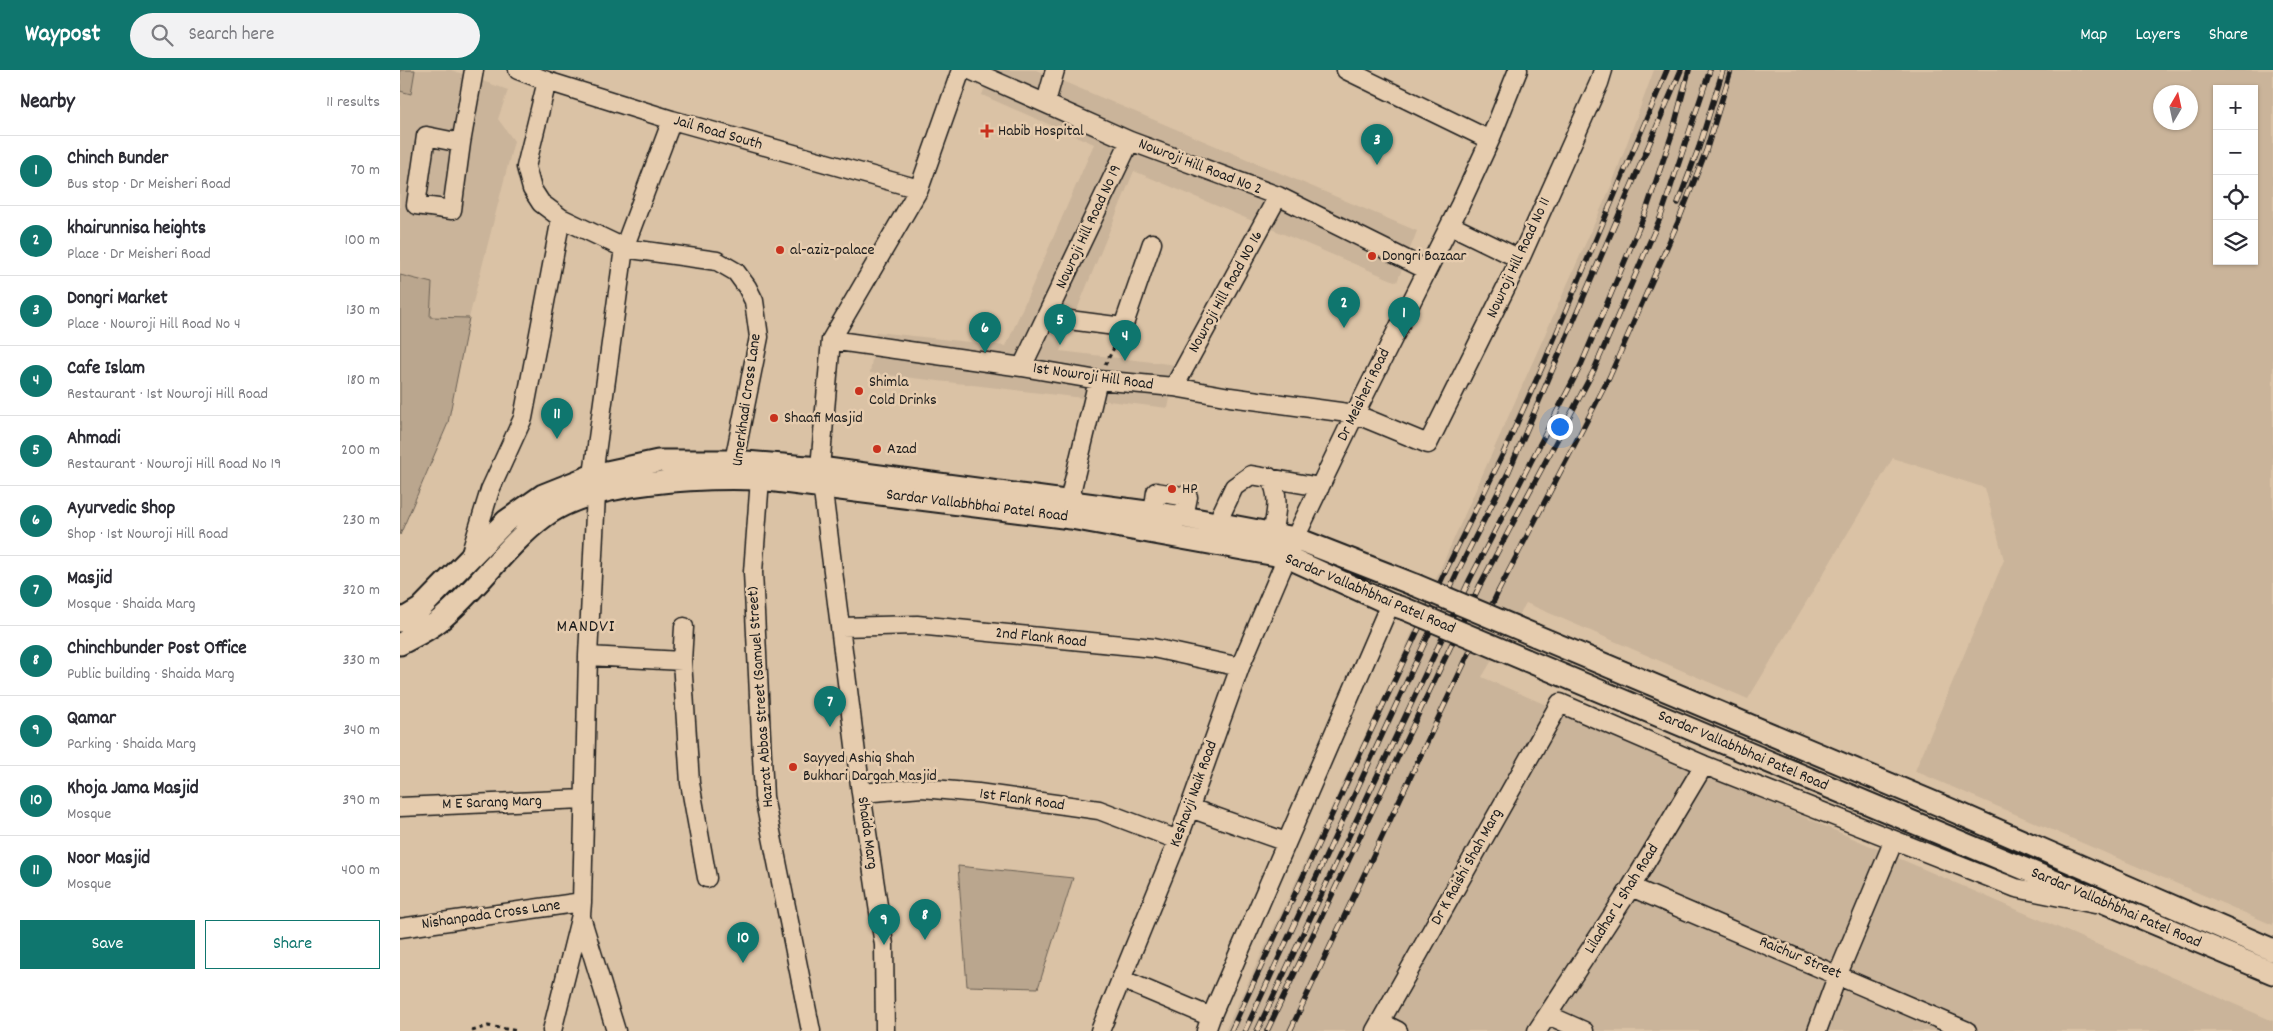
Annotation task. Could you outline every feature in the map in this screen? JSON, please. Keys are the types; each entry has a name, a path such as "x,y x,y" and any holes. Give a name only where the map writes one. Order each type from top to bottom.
{"main road":[{"name":"Sardar Vallabhbhai Patel Road","path":"400,621 420,609 468,559 525,506 542,494 594,484 658,461 821,477 1070,509 1291,548 1415,585 1933,802 2273,950"},
{"name":"Sardar Vallabhbhai Patel Road","path":"735,469 760,479 821,477"},
{"name":"Sardar Vallabhbhai Patel Road","path":"400,644 439,621 544,516 568,503 594,484"},
{"name":"Sardar Vallabhbhai Patel Road","path":"1070,509 1153,512 1272,534 1291,548 1397,607 2273,973"},
{"path":"2142,919 2151,897"}],"street":[{"path":"461,143 474,70"},
{"name":"Jail Road South","path":"518,70 547,81 672,120 919,189"},
{"path":"831,340 919,189 962,70"},
{"name":"Nowroji Hill Road No 2","path":"970,70 1046,102 1130,141 1278,196 1427,270"},
{"path":"1046,102 1055,70"},
{"path":"1346,70 1490,140"},
{"name":"Dr Meisheri Road","path":"1291,548 1354,414 1450,225 1490,140 1518,70"},
{"name":"Nowroji Hill Road No 11","path":"1428,444 1520,259 1599,84 1603,70"},
{"name":"Umerkhadi Cross Lane","path":"547,81 526,167 532,189 541,203 561,218 624,248 717,262 736,272 754,301 759,337 735,469"},
{"path":"552,1031 582,908 594,484 624,248 672,120"},
{"name":"Nowroji Hill Road No 19","path":"1022,367 1130,141"},
{"name":"Nowroji Hill Road N0 16","path":"1174,387 1278,196"},
{"path":"468,559 490,490 523,418 561,218"},
{"path":"1450,225 1520,259"},
{"path":"1046,317 1123,328 1152,242"},
{"name":"1st Nowroji Hill Road","path":"831,340 1022,367 1098,380 1174,387 1230,397 1354,414 1428,444"},
{"name":"Shaida Marg","path":"831,340 821,477 861,793 884,945 885,1031"},
{"path":"1070,509 1098,380"},
{"path":"1217,524 1234,487 1251,475 1269,476 1320,487"},
{"path":"1269,476 1274,484 1276,497 1276,514 1272,534"},
{"name":"Hazrat Abbas Street (Samuel Street)","path":"760,479 753,572 764,797 811,1031"},
{"name":"Keshavji Naik Road","path":"1100,1031 1178,840 1240,667 1291,548"},
{"path":"1121,979 1208,1024 1286,842 1397,607"},
{"name":"2nd Flank Road","path":"841,627 916,625 1153,648 1240,667"},
{"path":"684,626 682,661 690,783 707,878"},
{"path":"588,656 682,661"},
{"name":"Dr K Raishi Shah Marg","path":"1377,1026 1560,703 1704,765"},
{"path":"1704,765 2016,888 2111,906"},
{"name":"Liladhar L Shah Road","path":"1536,1031 1631,887 1704,765"},
{"name":"1st Flank Road","path":"861,793 922,788 978,793 1099,810 1178,840"},
{"name":"M E Sarang Marg","path":"400,807 584,799"},
{"path":"1190,808 1286,842"},
{"path":"1817,1031 1838,974 1894,840"},
{"name":"Raichur Street","path":"1631,887 1838,974 1967,1031"},
{"path":"582,908 616,1031"},
{"name":"Nishanpada Cross Lane","path":"400,928 582,908"},
{"path":"1548,1015 1584,1031"},
{"path":"1377,1026 1398,1031"}],"path":[{"path":"1098,380 1123,328"},
{"path":"472,1031 488,1026 518,1031"}],"shaded area":[{"path":"400,70 415,70 411,94 400,91"},
{"path":"415,70 451,70 508,90 498,119 514,141 469,318 430,317 432,283 400,275 400,91 411,94"},
{"name":"Dongri Bazaar","path":"991,70 1036,70 1417,231 1397,282 1134,171 1060,351 1177,365 1168,408 870,373 876,332 1006,346 1094,144 982,95"},
{"path":"1654,70 2273,70 2273,925 1915,771 2004,560 1985,488 1893,458 1748,699 1526,603 1482,677 2273,1021 2273,1031 1225,1031 1382,700 1612,184"},
{"path":"400,275 432,283 430,317 469,318 448,423 400,535"},
{"path":"958,866 1073,878 1038,988 967,986"}],"railway":[{"path":"1231,1031 1446,570 1503,454 1544,363 1667,70"},
{"path":"1245,1031 1457,573 1509,471 1681,70"},
{"path":"1257,1031 1470,579 1581,365 1646,211 1672,134 1689,70"},
{"path":"1267,1031 1480,585 1594,370 1661,216 1710,70"},
{"path":"1678,203 1699,147 1723,70"},
{"path":"1290,1031 1499,590 1609,378 1678,222 1706,151 1731,70"}],"place":[{"name":"Habib Hospital","path":"987,131"},
{"name":"Dongri Market","path":"1377,165"},
{"name":"al-aziz-palace","path":"780,250"},
{"name":"Dongri Bazaar","path":"1372,256"},
{"name":"khairunnisa heights","path":"1344,328"},
{"name":"Chinch Bunder","path":"1404,338"},
{"name":"Ahmadi","path":"1060,345"},
{"name":"Ayurvedic Shop","path":"985,353"},
{"name":"Cafe Islam","path":"1125,361"},
{"name":"Shimla Cold Drinks","path":"859,391"},
{"name":"Shaafi Masjid","path":"774,418"},
{"name":"Noor Masjid","path":"557,439"},
{"name":"Azad","path":"877,449"},
{"name":"HP","path":"1172,489"},
{"name":"Masjid","path":"830,727"},
{"name":"Sayyed Ashiq Shah Bukhari Dargah Masjid","path":"793,767"},
{"name":"Chinchbunder Post Office","path":"925,940"},
{"name":"Qamar","path":"884,945"},
{"name":"Khoja Jama Masjid","path":"743,963"}],"district":[{"name":"MANDVI","path":"586,627"}]}
